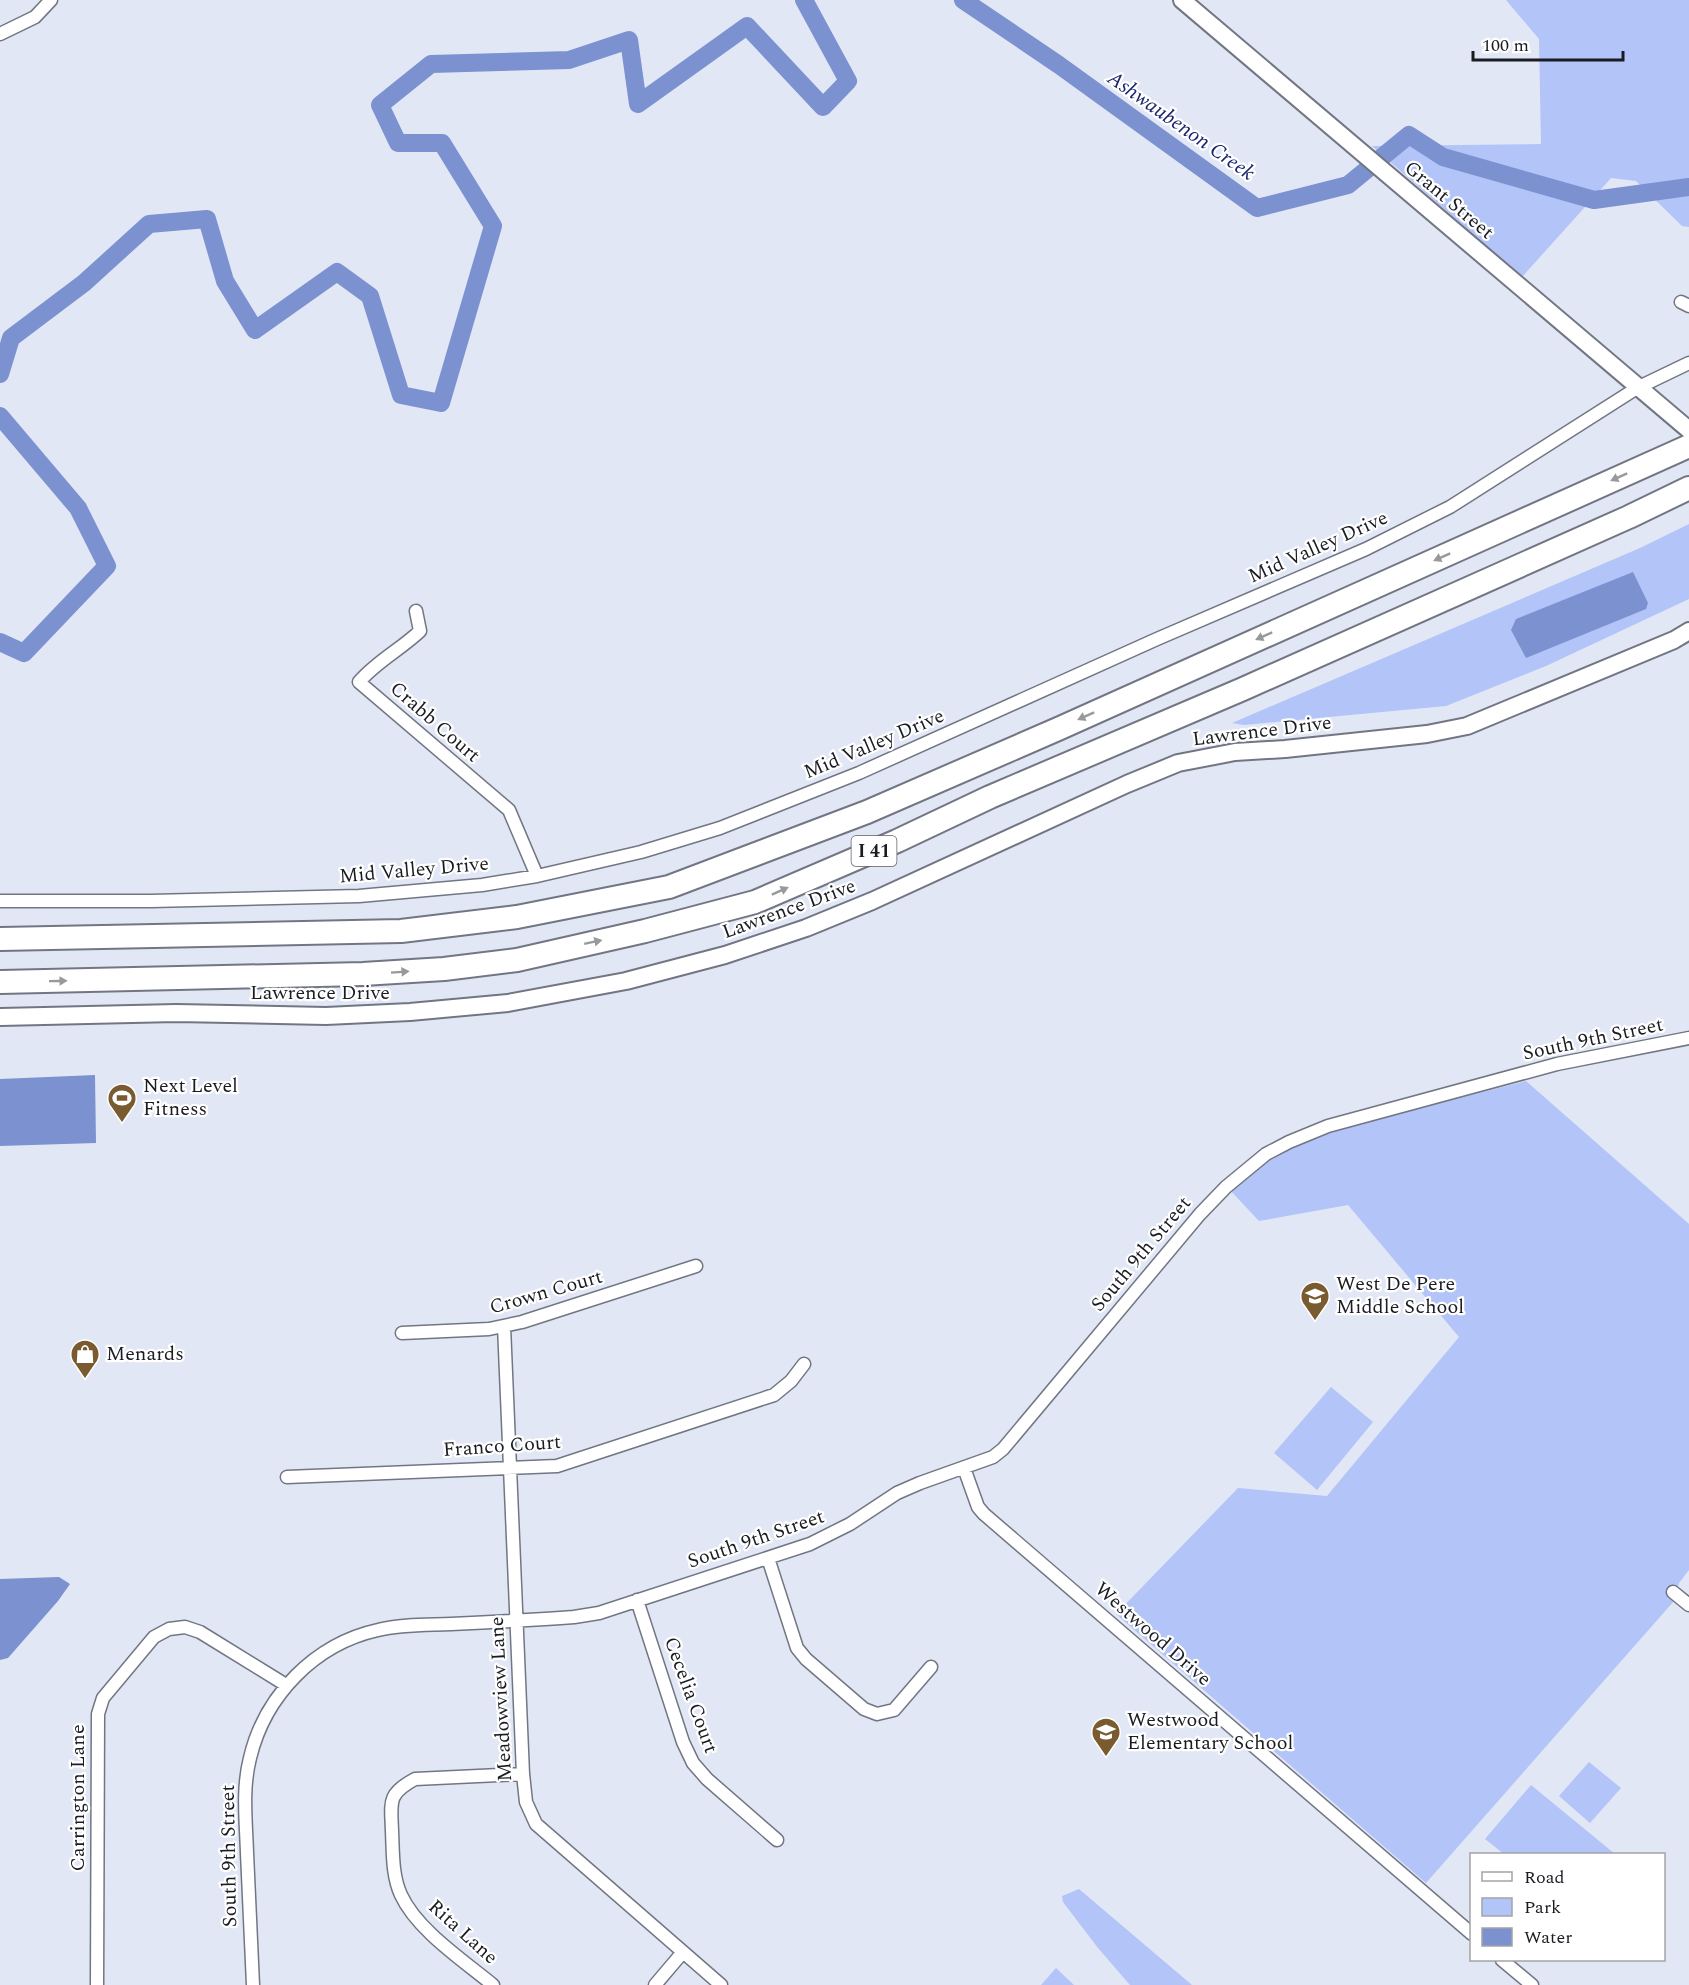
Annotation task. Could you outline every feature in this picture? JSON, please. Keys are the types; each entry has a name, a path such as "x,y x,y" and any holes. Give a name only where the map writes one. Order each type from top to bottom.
{"highway":[{"name":"I 41","path":"0,939 401,931 517,917 669,887 867,812 1058,729 1681,449"},
{"name":"I 41","path":"0,982 363,974 444,969 517,960 645,931 755,902 897,841 1000,792 1244,689 1689,488"}],"main road":[{"name":"Grant Street","path":"1182,0 1689,430"},
{"name":"Lawrence Drive","path":"0,1017 176,1013 326,1016 410,1012 508,1003 626,981 725,955 806,928 872,901 1127,784 1178,763 1235,752 1285,750 1427,734 1467,726 1682,638 1689,631"}],"street":[{"path":"0,34 35,17 51,0"},
{"name":"Mid Valley Drive","path":"0,901 151,901 359,896 483,885 537,876 641,852 720,828 859,773 1157,639 1366,549 1450,507 1637,388 1689,363"},
{"name":"Crabb Court","path":"416,611 420,632 373,667 359,682 509,810 537,876"},
{"name":"South 9th Street","path":"253,1985 245,1801 249,1759 264,1717 286,1685 305,1666 322,1654 359,1635 379,1629 574,1617 599,1612 768,1558 831,1535 897,1493 993,1457 1003,1449 1200,1214 1226,1186 1272,1151 1328,1126 1557,1064 1689,1038"},
{"name":"Crown Court","path":"402,1333 489,1329 522,1322 696,1266"},
{"name":"Meadowview Lane","path":"504,1326 526,1802 536,1824 721,1985"},
{"name":"Franco Court","path":"287,1477 556,1466 774,1395 791,1381 804,1364"},
{"name":"Westwood Drive","path":"964,1468 978,1507 984,1514 1470,1932"},
{"path":"768,1558 797,1647 806,1659 864,1709 877,1714 894,1710 931,1667"},
{"path":"1673,1592 1689,1605"},
{"name":"Cecelia Court","path":"637,1600 683,1742 693,1763 707,1779 777,1840"},
{"name":"Carrington Lane","path":"97,1985 98,1714 103,1698 154,1637 169,1629 185,1627 200,1632 286,1685"},
{"name":"Rita Lane","path":"493,1985 426,1929 411,1912 401,1895 394,1864 391,1801 401,1786 415,1779 523,1774"},
{"path":"655,1985 683,1952"},
{"path":"1504,1961 1533,1985"}],"green space":[{"path":"1506,0 1689,0 1689,227 1682,226 1636,181 1611,178 1522,277 1372,146 1541,144 1539,39"},
{"path":"1689,524 1689,599 1546,666 1446,706 1244,725 1232,723 1640,548"},
{"path":"1526,1081 1689,1224 1689,1570 1679,1583 1674,1601 1426,1883 1116,1614 1238,1488 1327,1496 1459,1337 1348,1205 1259,1221 1228,1188 1268,1158 1292,1145 1354,1125"},
{"path":"1331,1387 1373,1422 1317,1490 1274,1453"},
{"path":"1589,1762 1621,1788 1590,1823 1559,1796"},
{"path":"1531,1785 1614,1853 1503,1853 1485,1839"},
{"path":"1079,1889 1192,1985 1130,1985 1063,1902 1062,1896"},
{"path":"1056,1968 1074,1985 1041,1985"}],"water":[{"path":"1633,572 1648,603 1646,609 1526,658 1511,630 1516,619"},
{"path":"95,1075 96,1143 0,1146 0,1079"},
{"path":"59,1577 70,1584 58,1601 8,1658 0,1660 0,1579"}],"waterway":[{"name":"Ashwaubenon Creek","path":"0,374 11,338 84,283 149,224 207,219 225,281 255,330 337,272 370,296 401,395 441,403 493,226 442,143 398,143 380,105 431,64 569,60 629,40 638,104 747,26 823,107 848,81 804,0"},
{"name":"Ashwaubenon Creek","path":"963,0 1059,65 1257,208 1348,185 1409,135 1443,157 1594,200 1689,187"},
{"name":"Ashwaubenon Creek","path":"0,416 78,508 107,566 24,653 0,642"}],"place":[{"name":"Next Level Fitness","path":"122,1124"},
{"name":"West De Pere Middle School","path":"1315,1322"},
{"name":"Menards","path":"85,1380"},
{"name":"Westwood Elementary School","path":"1106,1758"}]}
